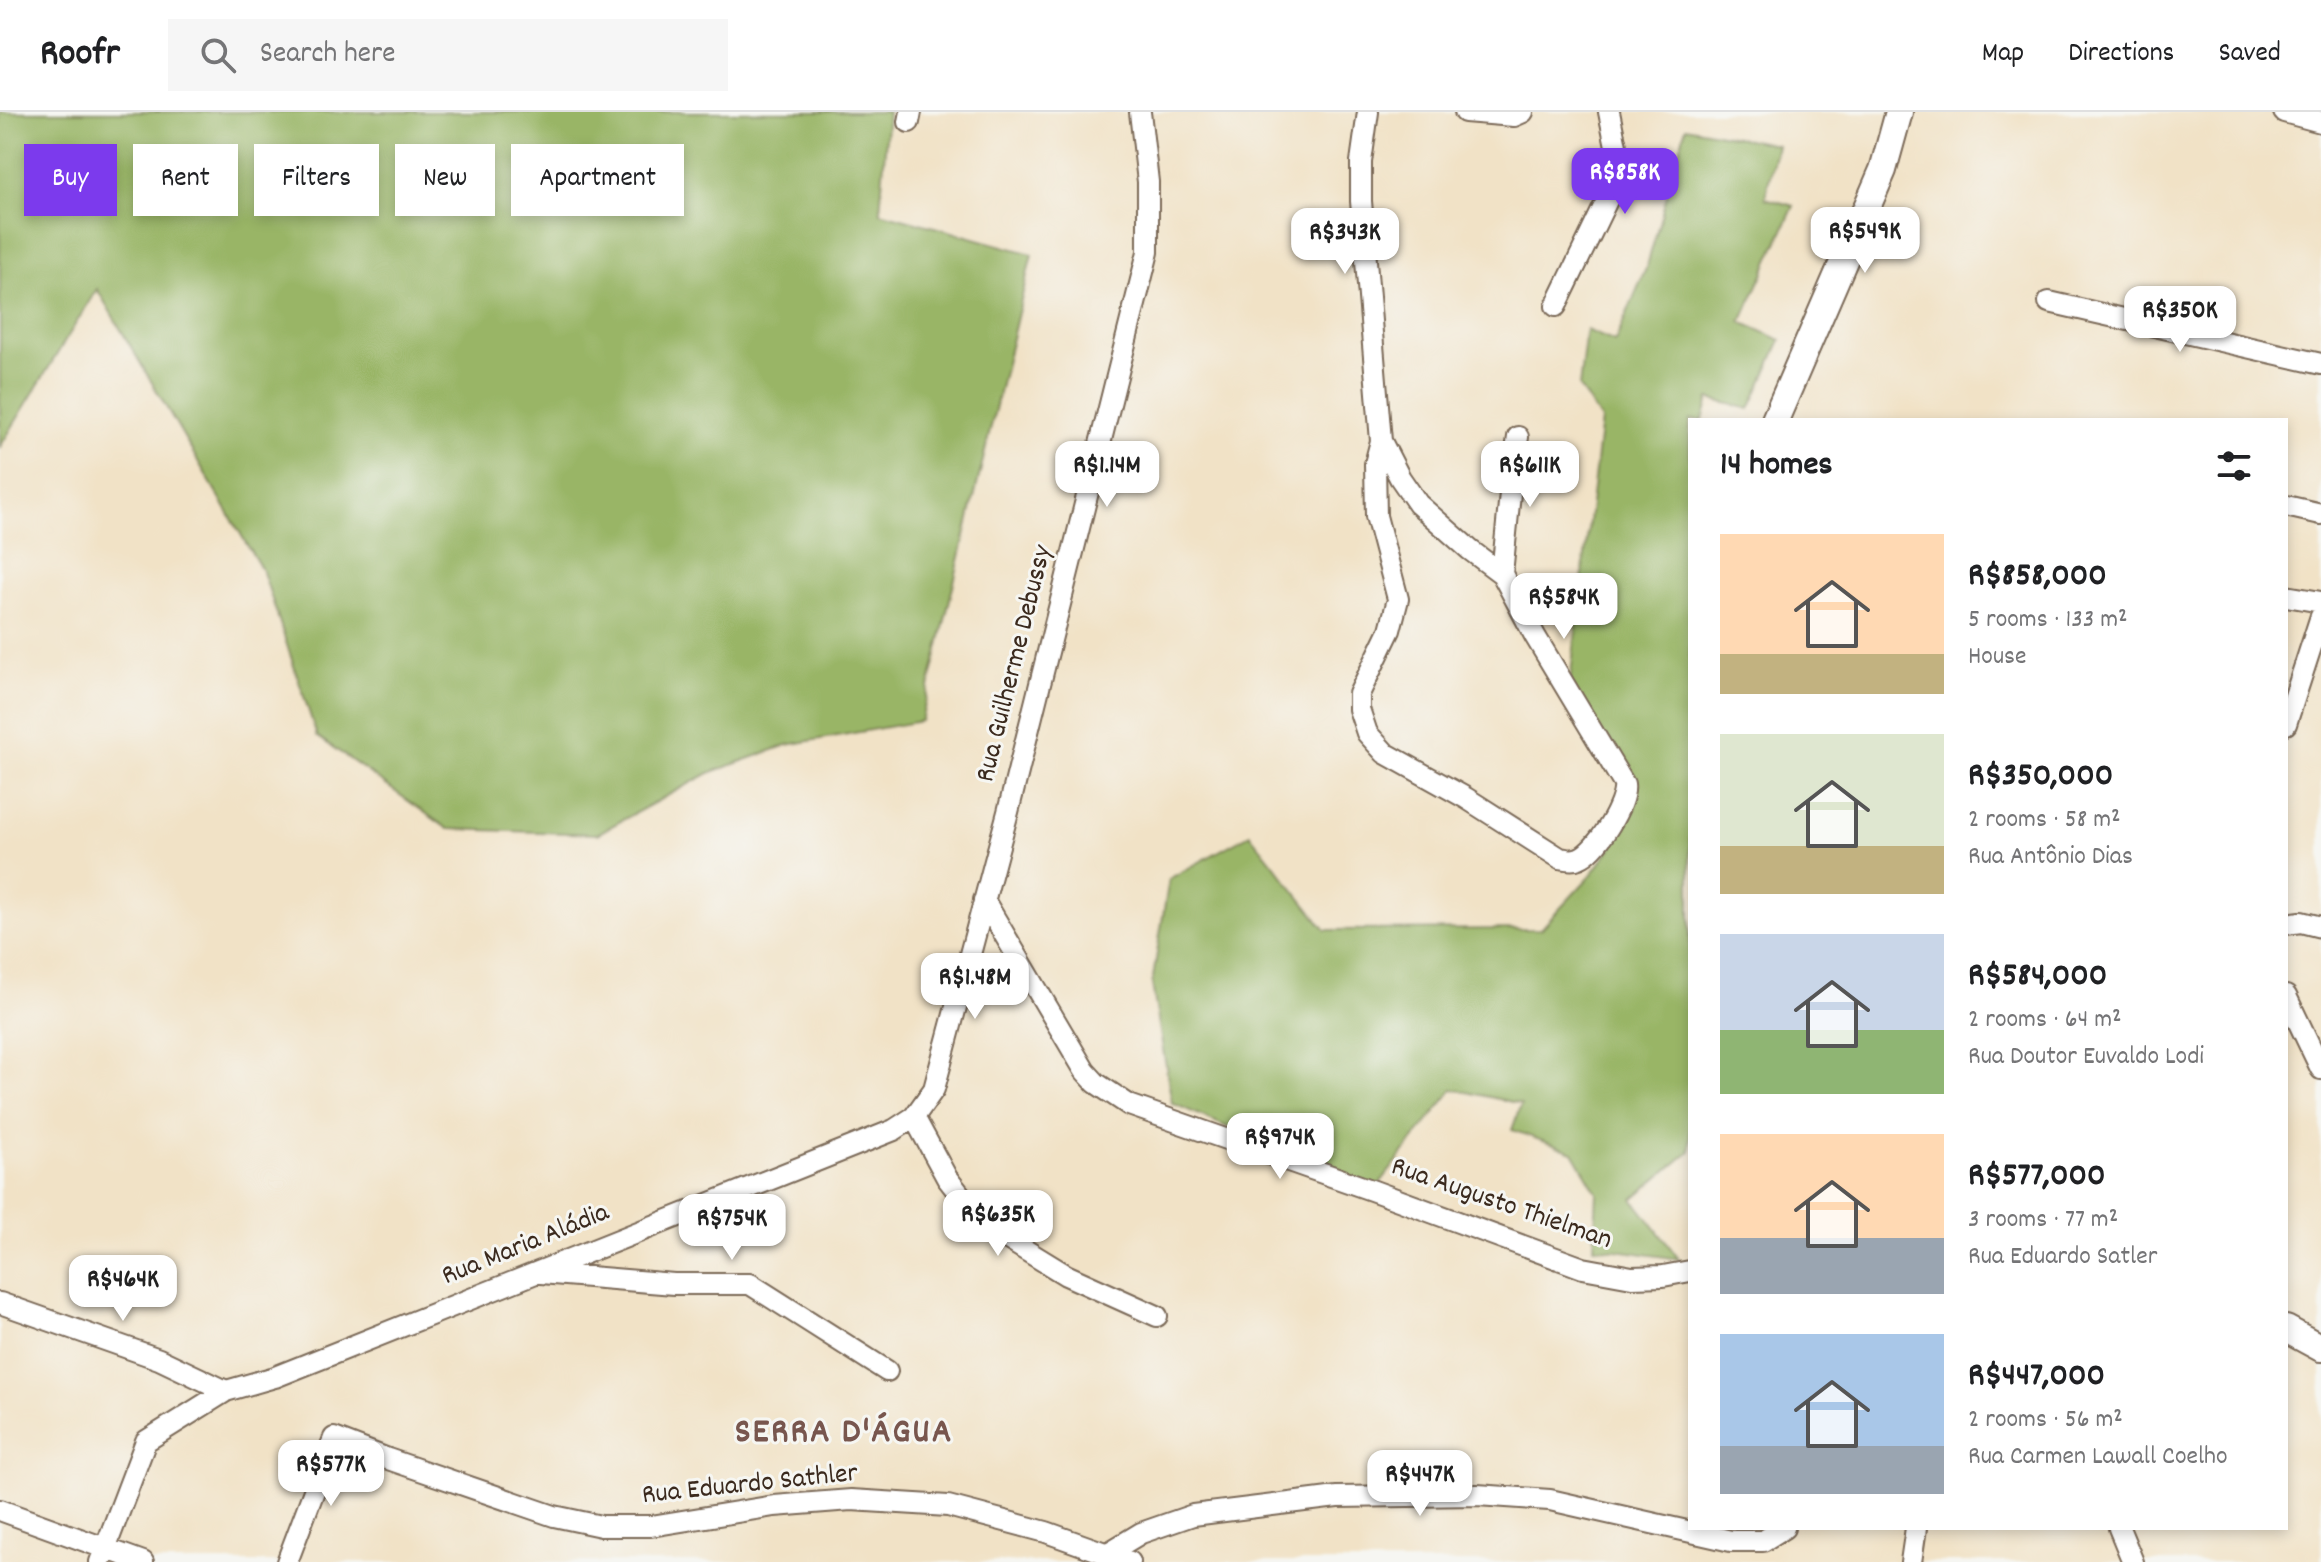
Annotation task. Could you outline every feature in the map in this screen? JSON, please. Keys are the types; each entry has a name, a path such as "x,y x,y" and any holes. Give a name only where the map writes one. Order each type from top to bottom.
{"street":[{"name":"Rua Guilherme Debussy","path":"984,900 1148,252 1148,182 1140,112"},
{"path":"1368,112 1361,162 1361,201 1381,441 1375,464 1376,516 1398,599 1390,630 1359,694 1359,709 1367,733 1385,753 1466,798 1560,858 1573,860 1582,857 1597,844 1610,823 1622,799 1624,784 1535,636 1502,574 1418,504 1381,441"},
{"path":"1465,112 1514,116 1523,112"},
{"path":"1556,306 1613,188 1616,146 1609,112"},
{"path":"1776,418 1883,170 1899,112"},
{"path":"2284,112 2321,122"},
{"path":"2049,302 2321,364"},
{"path":"1502,574 1518,437"},
{"path":"2288,506 2321,514"},
{"path":"2288,596 2321,602"},
{"path":"2288,718 2321,616"},
{"name":"Rua Maria Aládia","path":"102,1556 146,1441 226,1391 275,1377 894,1130 914,1117 934,1089 984,900"},
{"name":"Rua Augusto Thielman","path":"984,900 1085,1071 1096,1083 1129,1105 1583,1268 1632,1277 1688,1271"},
{"path":"2288,924 2301,922 2321,927"},
{"path":"2288,1000 2321,1069"},
{"path":"914,1117 947,1178 983,1224 1066,1275 1157,1316"},
{"path":"537,1272 674,1284 750,1284 887,1371"},
{"path":"0,1303 159,1359 226,1391"},
{"path":"2288,1330 2321,1348"},
{"name":"Rua Eduardo Sathler","path":"287,1562 334,1438 554,1516 601,1526 651,1526 774,1506 851,1500 948,1506 1046,1532 1130,1562"},
{"path":"1108,1553 1141,1533 1193,1515 1337,1497 1477,1495 1550,1500 1731,1541 1763,1541 1781,1530"},
{"path":"0,1510 102,1556 143,1562"},
{"path":"1911,1562 1916,1530"},
{"path":"2120,1530 2133,1562"}],"green space":[{"path":"0,112 888,112 880,212 1032,254 921,721 787,745 709,773 597,834 448,829 317,736 263,572 97,289 0,447"},
{"path":"1686,127 1777,145 1765,198 1794,206 1741,322 1781,340 1750,409 1709,399 1704,418 1688,418 1688,1153 1633,1199 1679,1259 1594,1247 1597,1193 1573,1152 1512,1130 1521,1104 1453,1089 1374,1191 1172,1103 1152,984 1169,879 1250,834 1326,930 1541,929 1592,874 1616,841 1635,788 1570,682 1601,420 1579,387 1586,330 1615,342 1647,266"}],"district":[{"name":"SERRA D'ÁGUA","path":"844,1434"}]}
